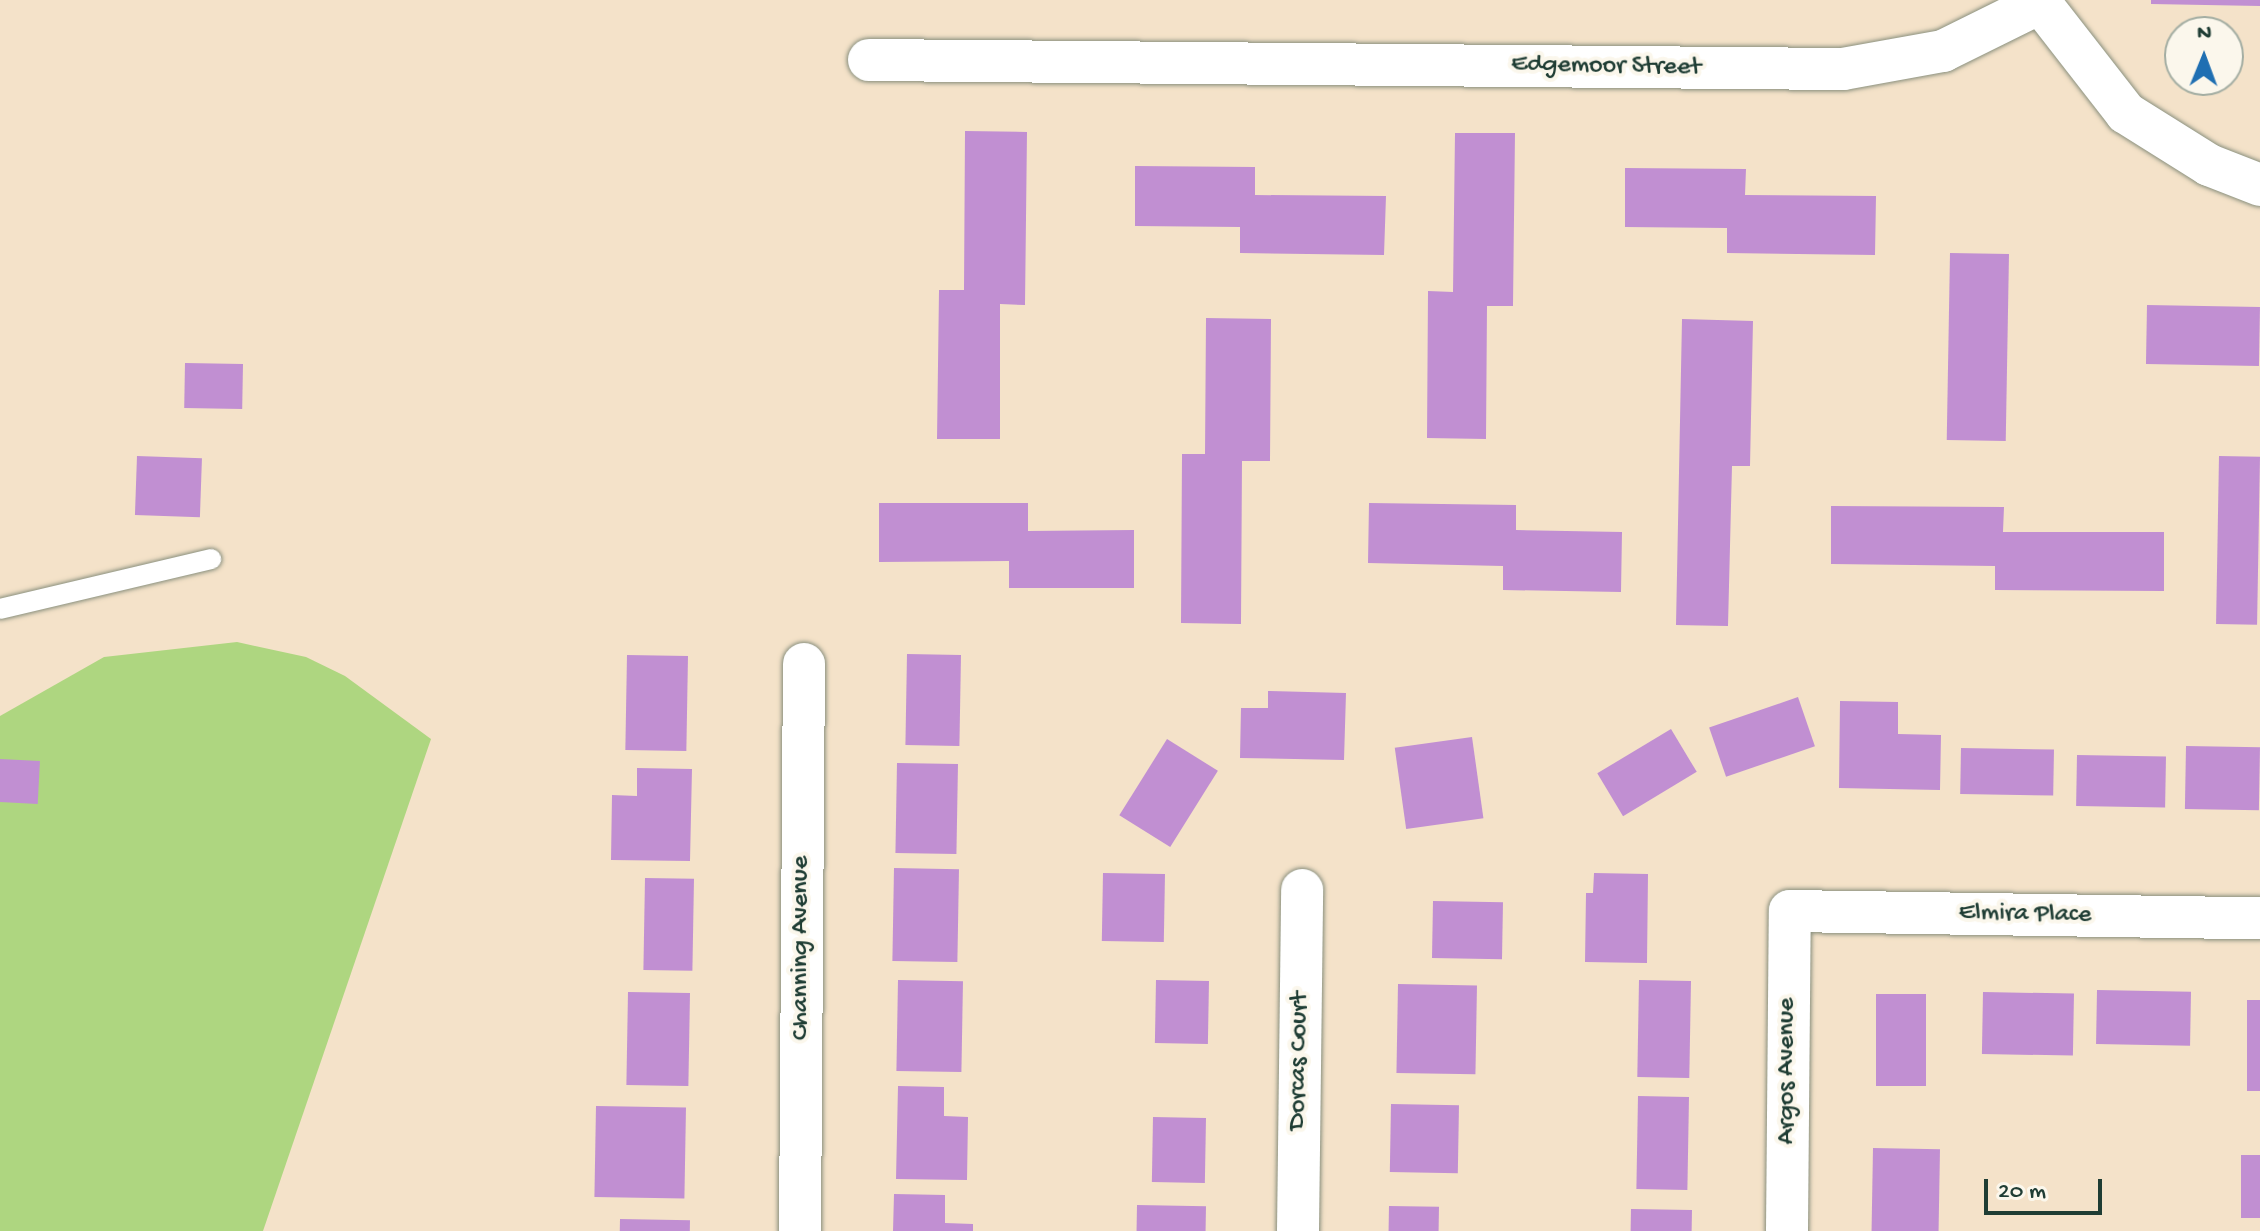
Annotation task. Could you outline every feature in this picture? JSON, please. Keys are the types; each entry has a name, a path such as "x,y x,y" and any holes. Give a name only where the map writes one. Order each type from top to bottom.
{"street":[{"name":"Edgemoor Street","path":"869,60 1843,69 1943,51 2038,2 2126,113 2209,165 2260,185"},
{"name":"Channing Avenue","path":"800,1231 804,664"},
{"name":"Dorcas Court","path":"1298,1231 1302,890"},
{"name":"Elmira Place","path":"1790,911 2260,918"},
{"name":"Argos Avenue","path":"1787,1231 1790,911"}],"lane":[{"path":"0,609 211,559"}],"green space":[{"path":"237,642 306,657 345,676 431,739 263,1231 0,1231 0,716 104,657"}],"building":[{"path":"2151,0 2260,0 2260,6 2151,4"},
{"path":"965,131 1027,132 1025,305 1000,304 1000,439 937,439 939,290 964,290"},
{"path":"1455,133 1515,133 1513,306 1487,306 1486,439 1427,438 1428,291 1453,292"},
{"path":"1135,166 1255,167 1255,195 1386,196 1384,255 1240,253 1240,227 1135,226"},
{"path":"1625,168 1746,169 1745,195 1876,196 1875,255 1727,253 1727,228 1625,227"},
{"path":"1950,253 2009,254 2006,441 1947,440"},
{"path":"2147,305 2260,307 2259,366 2146,364"},
{"path":"1206,318 1271,319 1270,461 1242,461 1241,624 1181,623 1182,454 1205,454"},
{"path":"1682,319 1753,321 1750,466 1732,466 1728,626 1676,625"},
{"path":"185,363 243,364 242,409 184,408"},
{"path":"137,456 202,458 200,517 135,515"},
{"path":"2219,456 2260,457 2257,625 2216,624"},
{"path":"879,503 1028,503 1028,531 1134,530 1134,588 1009,588 1009,561 879,562"},
{"path":"1369,503 1516,505 1516,530 1622,532 1621,592 1503,590 1503,566 1368,563"},
{"path":"1831,506 2004,507 2003,532 2164,532 2164,591 1995,590 1995,566 1831,564"},
{"path":"907,654 961,655 959,746 905,745"},
{"path":"627,655 688,656 686,751 625,750"},
{"path":"1268,691 1346,693 1344,760 1240,758 1241,708 1268,708"},
{"path":"1798,697 1815,746 1726,777 1709,728"},
{"path":"1840,701 1898,702 1898,734 1941,735 1940,790 1839,788"},
{"path":"1671,729 1697,772 1623,816 1597,773"},
{"path":"1472,737 1483,818 1406,829 1395,748"},
{"path":"1167,739 1218,771 1170,847 1119,815"},
{"path":"2186,746 2260,747 2259,810 2185,809"},
{"path":"1961,748 2054,750 2053,796 1960,794"},
{"path":"2077,755 2166,757 2165,808 2076,806"},
{"path":"0,759 40,761 38,804 0,802"},
{"path":"897,763 958,764 956,854 895,853"},
{"path":"637,768 692,769 690,861 611,860 612,795 637,796"},
{"path":"894,868 959,869 957,962 892,961"},
{"path":"1103,873 1165,874 1164,942 1102,941"},
{"path":"1594,873 1648,874 1647,963 1585,962 1586,893 1593,893"},
{"path":"645,878 694,879 692,971 643,970"},
{"path":"1433,901 1503,902 1502,959 1432,958"},
{"path":"898,980 963,981 961,1072 896,1071"},
{"path":"1156,980 1209,981 1208,1044 1155,1043"},
{"path":"1639,980 1691,981 1689,1078 1637,1077"},
{"path":"1398,984 1477,985 1475,1074 1396,1073"},
{"path":"2097,990 2191,992 2190,1046 2096,1044"},
{"path":"628,992 690,993 688,1086 626,1085"},
{"path":"1983,992 2074,994 2073,1056 1982,1054"},
{"path":"1876,994 1926,994 1926,1086 1876,1086"},
{"path":"2247,1000 2260,1000 2260,1091 2247,1091"},
{"path":"898,1086 944,1087 944,1116 968,1117 967,1180 896,1179"},
{"path":"1638,1096 1689,1097 1687,1190 1636,1189"},
{"path":"1391,1104 1459,1105 1458,1173 1390,1172"},
{"path":"596,1106 686,1108 684,1199 594,1197"},
{"path":"1153,1117 1206,1118 1205,1183 1152,1182"},
{"path":"1873,1148 1940,1149 1939,1231 1872,1231"},
{"path":"2241,1155 2260,1155 2260,1218 2241,1218"},
{"path":"894,1194 945,1195 945,1223 973,1224 973,1231 893,1231"},
{"path":"1137,1205 1206,1206 1206,1231 1137,1231"},
{"path":"1389,1206 1439,1207 1439,1231 1389,1231"},
{"path":"1631,1209 1692,1210 1692,1231 1631,1231"},
{"path":"620,1219 690,1220 690,1231 620,1231"}]}
